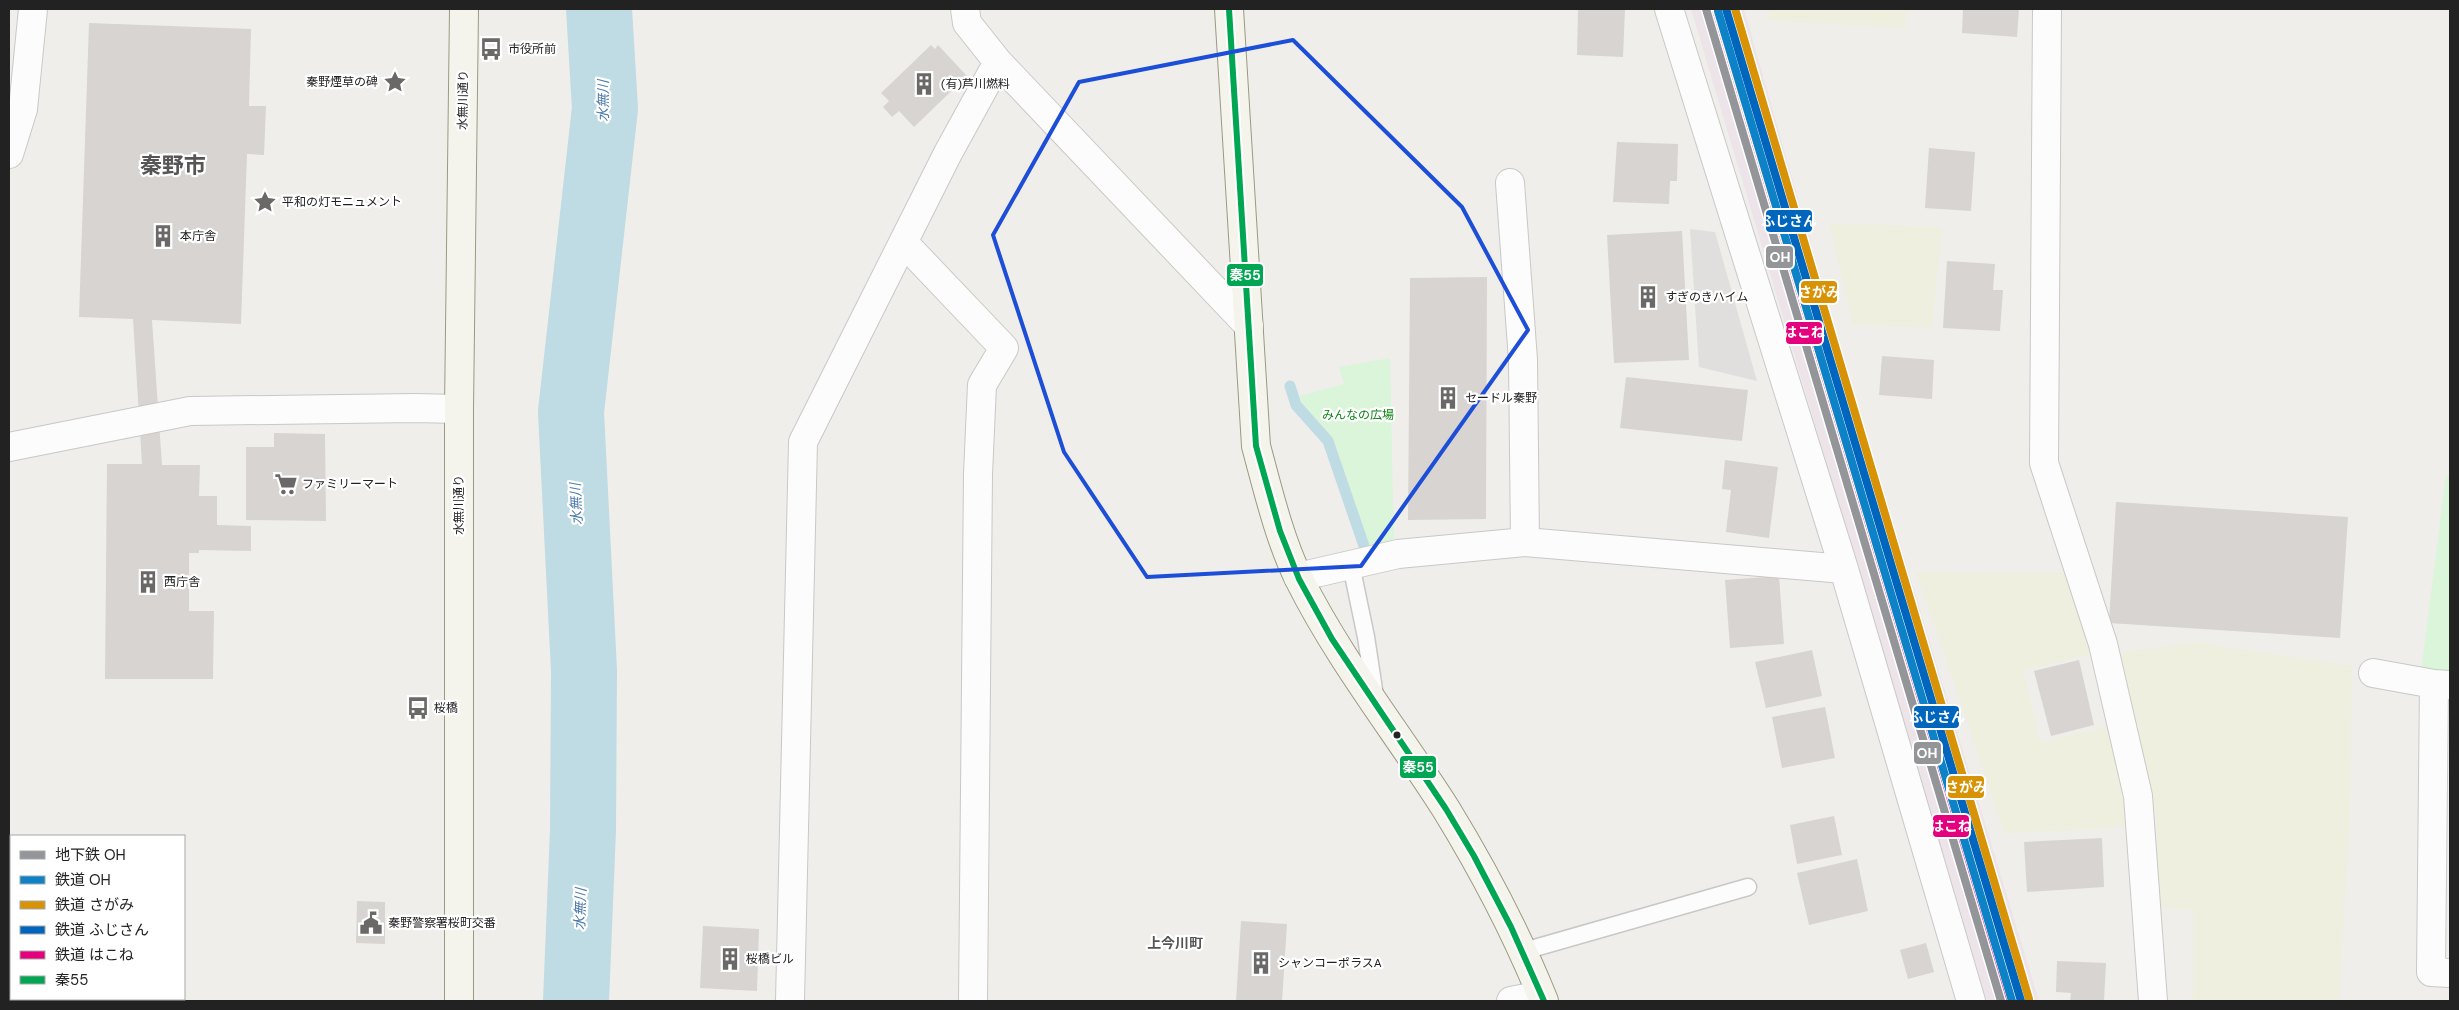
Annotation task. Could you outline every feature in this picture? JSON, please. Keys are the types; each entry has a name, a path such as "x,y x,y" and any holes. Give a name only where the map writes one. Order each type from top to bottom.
{"street":[{"path":"9,154 24,109 33,9"},
{"name":"水無川通り","path":"459,1001 459,409 464,9"},
{"path":"965,9 967,23 998,62 1249,326"},
{"path":"1229,9 1256,446 1268,493 1298,577 1350,667 1445,808 1495,892 1524,951 1542,998 1511,1001"},
{"path":"1670,9 1844,569 1971,1001"},
{"path":"2047,9 2044,463 2103,644 2138,796 2153,1001"},
{"path":"790,1001 803,442 948,153 998,62"},
{"path":"1510,183 1523,360 1525,542"},
{"path":"904,243 1004,348 982,385 978,474 973,1001"},
{"path":"9,447 190,411 459,409"},
{"path":"1298,577 1398,554 1525,542 1844,569"},
{"path":"2373,673 2442,684 2431,972 2450,973"}],"lane":[{"path":"1351,565 1366,637 1376,707"},
{"path":"1524,951 1748,887"}],"highlighted area":[{"path":"1293,40 1462,207 1528,330 1361,566 1147,577 1064,452 993,235 1079,82"}],"shaded area":[{"path":"1691,9 1744,9 1840,346 2039,1001 1987,1001"},
{"path":"1690,229 1715,232 1757,381 1699,367"},
{"path":"9,850 10,850 10,992"}],"green space":[{"path":"1767,9 1906,9 1905,28 1770,21"},
{"path":"1829,223 1942,227 1932,328 1853,325"},
{"name":"みんなの広場","path":"1390,358 1394,540 1369,546 1335,444 1320,423 1305,411 1299,396 1344,384 1339,367"},
{"path":"2446,475 2450,476 2450,673 2421,672"},
{"path":"1916,572 2065,573 2092,654 2023,671 2040,743 2112,725 2129,827 2005,834"},
{"path":"2196,642 2352,666 2350,816 2339,1001 2193,1001 2193,910 2157,908 2157,817 2118,662 2123,652"}],"building":[{"path":"1578,9 1625,9 1623,57 1577,55"},
{"path":"1963,9 2019,9 2017,37 1962,33"},
{"name":"本庁舎","path":"89,23 251,29 249,106 266,106 264,155 247,154 241,324 152,320 162,465 200,465 199,496 217,496 217,525 251,526 251,551 199,550 199,553 189,553 189,611 214,611 213,679 105,679 107,464 142,464 133,319 79,317"},
{"name":"(有)芦川燃料","path":"931,45 935,49 938,45 967,76 914,127 899,111 892,117 883,107 889,101 881,93"},
{"path":"1617,142 1678,144 1677,181 1670,181 1669,204 1613,202"},
{"path":"1929,148 1975,152 1971,211 1925,208"},
{"name":"すぎのきハイム","path":"1682,231 1689,360 1614,363 1607,235"},
{"path":"1947,261 1995,264 1993,290 2003,290 2000,331 1943,328"},
{"name":"セードル秦野","path":"1487,277 1486,519 1408,520 1410,278"},
{"path":"1882,356 1934,360 1932,399 1879,395"},
{"path":"1626,377 1748,390 1742,441 1620,428"},
{"name":"ファミリーマート","path":"274,433 325,434 326,521 246,520 246,447 274,447"},
{"path":"1725,460 1778,467 1769,538 1726,532 1731,490 1722,489"},
{"path":"2116,502 2348,517 2340,638 2109,623"},
{"path":"1779,576 1784,644 1730,648 1725,580"},
{"path":"1812,650 1822,696 1766,708 1755,662"},
{"path":"2079,660 2094,725 2051,736 2034,671"},
{"path":"1825,707 1835,758 1782,768 1772,717"},
{"path":"1834,816 1842,855 1797,864 1790,825"},
{"path":"2102,838 2104,887 2027,892 2024,842"},
{"path":"1857,859 1868,911 1809,925 1797,873"},
{"name":"秦野警察署桜町交番","path":"357,901 385,902 385,944 356,943"},
{"name":"シャンコーポラスA","path":"1241,921 1287,924 1282,1001 1236,1001"},
{"name":"桜橋ビル","path":"703,926 759,929 757,991 700,988"},
{"path":"1926,943 1934,972 1908,979 1900,950"},
{"path":"2057,961 2106,963 2104,1001 2070,1001 2071,993 2056,992"}],"waterway":[{"name":"水無川","path":"576,1001 583,830 584,671 571,412 605,108 599,9"},
{"path":"1290,386 1296,405 1328,441 1364,546"}],"metro line":[{"name":"OH","path":"1706,9 2001,1001"}],"rail line":[{"name":"ふじさん","path":"1726,9 2021,1001"},
{"name":"さがみ","path":"1735,9 2029,999"},
{"name":"OH","path":"1718,11 2012,1001"},
{"name":"はこね","path":"1709,14 2003,1001"}],"transit line":[{"name":"秦55","path":"1229,9 1256,446 1280,531 1299,579 1332,639 1446,809 1474,856 1511,927 1544,1001"}],"place":[{"name":"市役所前","path":"491,49"},
{"name":"秦野煙草の碑","path":"395,82"},
{"name":"(有)芦川燃料","path":"924,84"},
{"name":"平和の灯モニュメント","path":"265,202"},
{"name":"本庁舎","path":"163,236"},
{"name":"すぎのきハイム","path":"1648,297"},
{"name":"セードル秦野","path":"1448,398"},
{"name":"ファミリーマート","path":"286,484"},
{"name":"西庁舎","path":"148,582"},
{"name":"桜橋","path":"418,708"},
{"name":"秦野警察署桜町交番","path":"371,923"},
{"name":"桜橋ビル","path":"730,959"},
{"name":"シャンコーポラスA","path":"1261,963"}],"district":[{"name":"秦野市","path":"173,165"},
{"name":"上今川町","path":"1175,943"}]}
